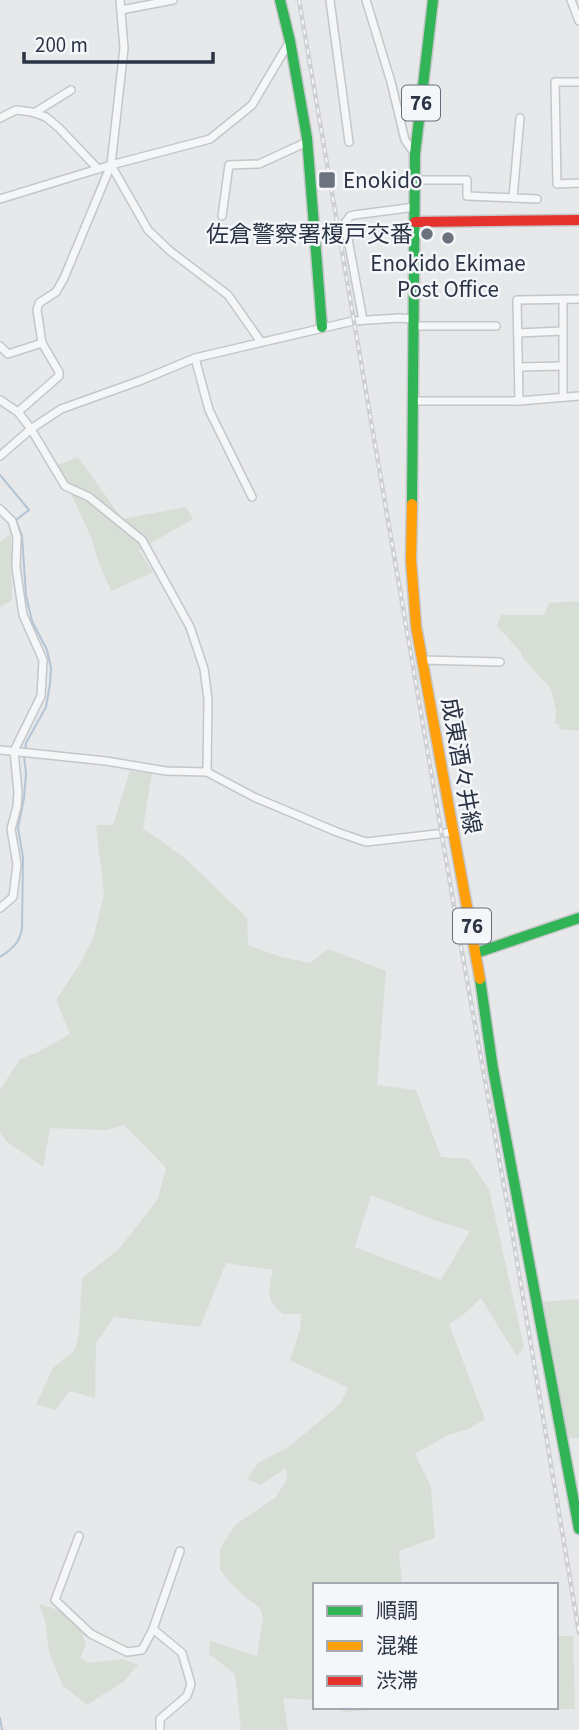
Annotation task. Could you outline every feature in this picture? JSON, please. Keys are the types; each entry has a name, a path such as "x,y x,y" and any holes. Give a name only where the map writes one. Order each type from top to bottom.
{"main road":[{"path":"280,0 307,142 323,327"},
{"name":"成東酒々井線","path":"433,0 415,154 412,579 416,626 476,953 496,1083 579,1529"},
{"path":"415,222 579,220"},
{"path":"476,953 579,918"}],"street":[{"path":"18,412 59,376 42,343 37,310 39,303 56,292 64,278 111,165 124,48 120,0"},
{"path":"121,10 173,0"},
{"path":"330,0 348,142"},
{"path":"366,0 405,140 415,154"},
{"path":"571,0 579,21"},
{"path":"0,199 111,165 210,139 253,105 289,41"},
{"path":"579,82 555,82 557,184 579,183"},
{"path":"34,113 71,90"},
{"path":"0,118 16,110 46,117 98,169"},
{"path":"513,198 520,118"},
{"path":"222,216 229,165 259,164 307,142"},
{"path":"111,165 148,230 170,251 228,295 261,342"},
{"path":"416,180 467,180 467,196 537,198"},
{"path":"363,320 345,222 354,215 415,207"},
{"path":"519,401 517,300 579,299"},
{"path":"563,300 564,397"},
{"path":"0,456 31,429 61,409 195,358 363,320 399,318 413,323 496,326"},
{"path":"518,333 563,331"},
{"path":"0,346 8,354 42,343"},
{"path":"195,358 209,410 252,497"},
{"path":"519,367 563,366"},
{"path":"412,401 519,401 579,396"},
{"path":"0,400 18,412 31,429 65,486 89,497 142,540 190,627 204,669 208,699 207,772"},
{"path":"0,509 12,521 17,537 16,567 23,615 43,660 41,696 14,751 18,792 12,829 16,875 13,897 0,908"},
{"path":"422,660 499,662"},
{"path":"0,750 106,761 166,771 207,772 254,797 366,842 454,832"},
{"path":"79,1536 55,1600 91,1634 127,1651 142,1650 153,1629 180,1551"},
{"path":"153,1629 183,1653 191,1684 187,1696 160,1719 160,1730"}],"shaded area":[{"path":"78,457 122,519 186,507 193,519 139,550 153,572 111,591 91,537 58,465"},
{"path":"11,534 12,600 0,607 0,542"},
{"path":"579,601 579,731 560,729 559,724 555,724 556,711 551,689 497,626 501,615 544,615 549,603"},
{"path":"130,771 152,774 143,828 186,859 247,918 248,945 281,957 310,963 328,949 386,971 377,1085 416,1090 441,1157 469,1159 489,1190 524,1347 517,1357 481,1298 449,1324 485,1419 469,1429 448,1435 415,1454 431,1487 435,1538 399,1551 402,1583 313,1583 313,1700 283,1698 288,1730 241,1730 235,1674 209,1654 210,1641 257,1656 263,1619 260,1608 245,1597 220,1570 220,1549 235,1525 276,1497 287,1479 286,1468 261,1485 247,1479 258,1463 289,1447 341,1403 348,1388 290,1360 300,1330 301,1314 283,1314 273,1304 269,1290 273,1270 226,1263 200,1327 114,1317 96,1343 95,1398 70,1391 55,1410 36,1404 53,1368 75,1350 79,1333 82,1278 119,1249 158,1199 166,1168 124,1125 107,1130 50,1128 43,1167 6,1141 0,1131 0,1090 20,1059 70,1034 56,1000 94,936 104,894 96,825 113,825","holes":["371,1195 470,1231 441,1280 355,1247"]},
{"path":"579,1299 579,1439 567,1437 542,1302"},
{"path":"39,1604 68,1613 82,1633 86,1645 80,1657 89,1663 122,1659 138,1665 123,1682 87,1705 63,1686 49,1652 45,1620"},
{"path":"558,1636 573,1636 575,1709 344,1712 340,1709 558,1709"}],"waterway":[{"path":"0,475 29,510 16,520 22,536 26,595 32,621 47,650 51,668 46,707 26,743 25,750"},
{"path":"0,957 15,945 22,928 23,858 18,828 24,798 24,756"},
{"path":"0,1718 2,1730"}],"railway":[{"path":"299,0 579,1633"}],"traffic: fast":[{"path":"280,0 307,138 322,327"},
{"path":"412,504 415,154 433,0"},
{"path":"476,953 579,918"},
{"path":"480,979 493,1069 579,1529"}],"traffic: slow":[{"path":"412,504 411,560 416,626 480,979"}],"traffic: jam":[{"path":"415,222 579,220"}],"place":[{"name":"Enokido","path":"327,180"},
{"name":"佐倉警察署榎戸交番","path":"427,234"},
{"name":"Enokido Ekimae Post Office","path":"448,238"}]}
